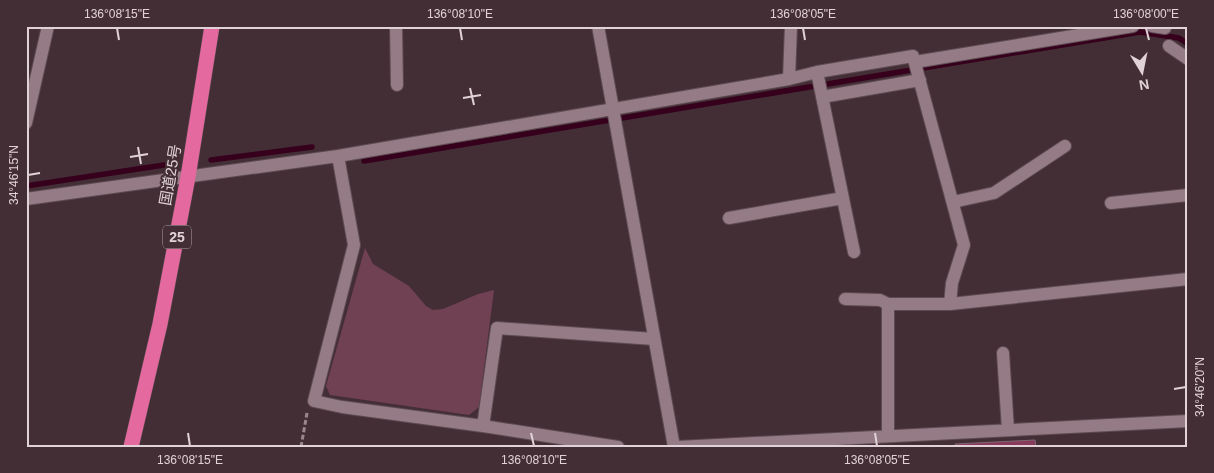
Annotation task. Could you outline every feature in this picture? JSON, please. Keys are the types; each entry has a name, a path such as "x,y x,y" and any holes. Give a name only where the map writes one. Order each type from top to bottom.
{"highway":[{"name":"国道25号","path":"131,447 160,324 188,177 212,26"}],"street":[{"path":"26,123 48,26"},
{"path":"396,26 397,85"},
{"path":"598,26 654,339 676,447 1188,421"},
{"path":"789,79 791,26"},
{"path":"915,62 1133,26"},
{"path":"1152,26 1165,28"},
{"path":"1169,46 1188,59"},
{"path":"26,199 338,156 913,56 964,245 952,283 950,304"},
{"path":"817,72 854,252"},
{"path":"822,96 920,80"},
{"path":"953,202 994,193 1065,146"},
{"path":"338,156 354,245 314,401 342,407 618,447"},
{"path":"1111,203 1188,196"},
{"path":"729,218 843,198"},
{"path":"845,300 880,300 888,304 950,304 1188,279"},
{"path":"888,304 888,436"},
{"path":"483,426 497,328 654,339"},
{"path":"1003,353 1008,430"}],"path":[{"path":"301,447 308,409 314,401"}],"shaded area":[{"path":"365,248 373,264 409,286 426,306 433,310 443,309 478,294 494,290 479,407 469,415 330,395 326,386"}],"building":[{"path":"1035,440 1036,447 955,447 955,444"}],"waterway":[{"path":"364,161 1140,32 1179,38 1188,44"},
{"path":"211,160 312,147"},
{"path":"26,186 164,165"}]}
